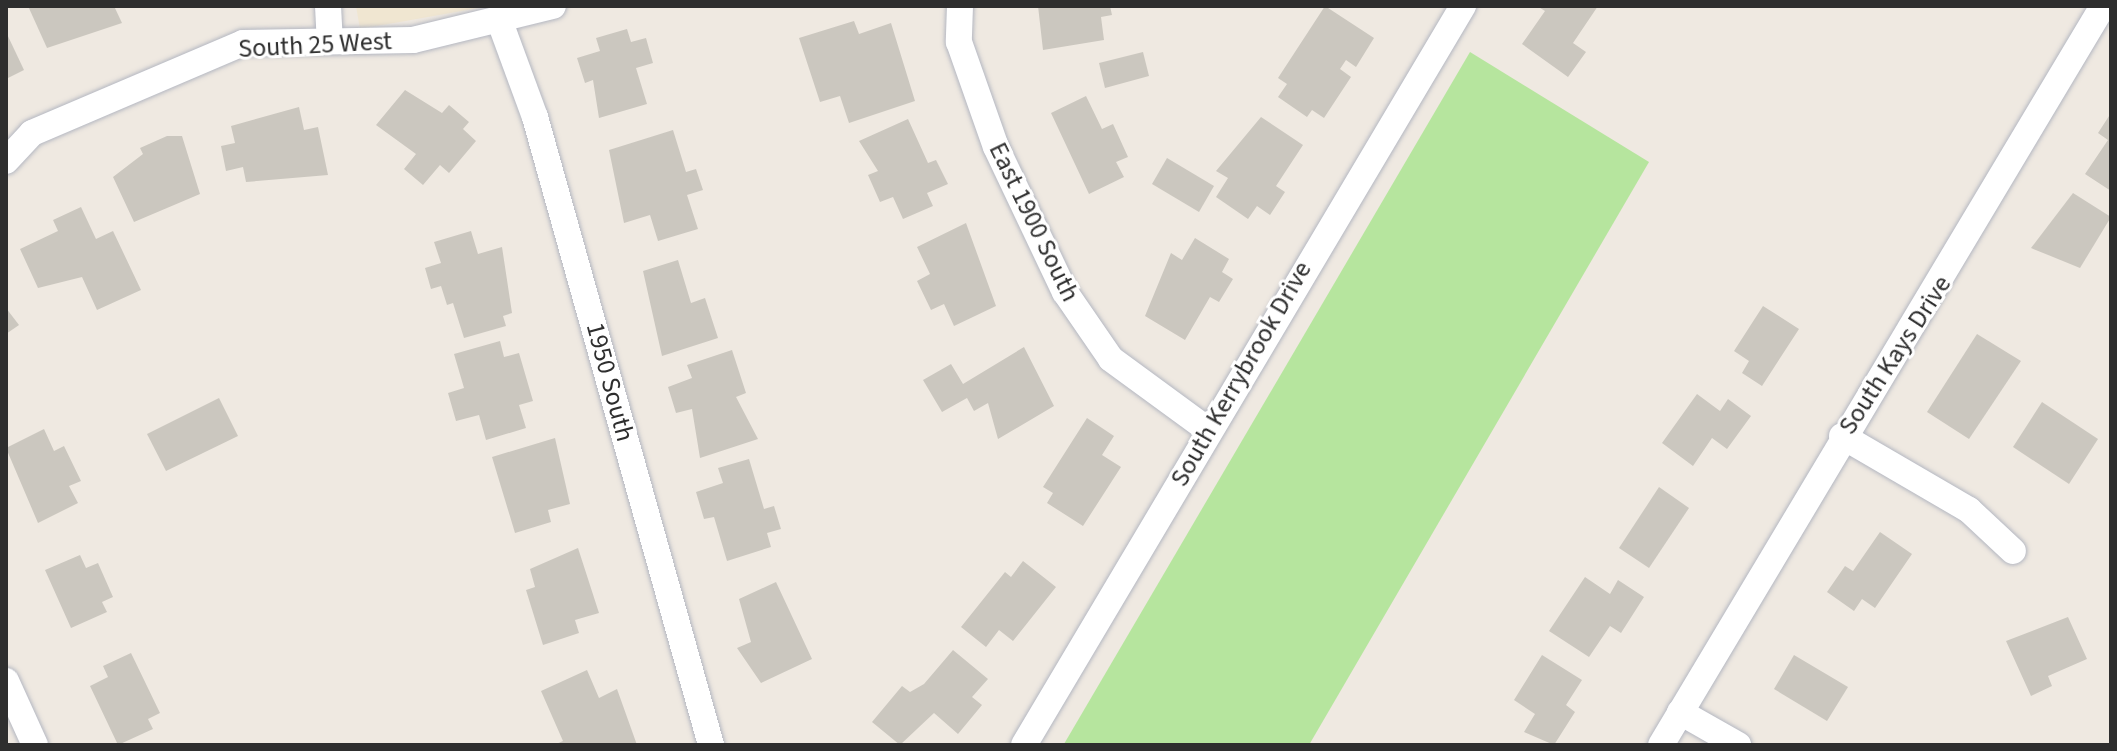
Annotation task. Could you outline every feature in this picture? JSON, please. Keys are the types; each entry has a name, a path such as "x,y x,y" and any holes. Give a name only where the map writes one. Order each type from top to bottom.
{"street":[{"path":"328,6 330,40"},
{"name":"South 25 West","path":"6,161 32,133 184,64 243,43 413,40 500,22 553,6"},
{"name":"East 1900 South","path":"960,6 959,42 996,147 1065,292 1111,359 1208,430"},
{"name":"South Kerrybrook Drive","path":"1024,745 1208,430 1463,6"},
{"name":"South Kays Drive","path":"1661,745 1896,345 1934,299 2103,6"},
{"name":"1950 South","path":"500,22 535,117 711,745"},
{"path":"1842,436 1969,510 2013,551"},
{"path":"6,681 35,745"},
{"path":"1680,712 1738,745"}],"shaded area":[{"path":"356,6 490,6 360,29"}],"green space":[{"path":"1470,52 1649,162 1309,745 1064,744"}],"building":[{"path":"28,6 114,6 122,23 47,48"},
{"path":"1038,6 1110,6 1112,15 1101,17 1104,40 1043,50"},
{"path":"1325,6 1374,38 1356,67 1346,60 1340,69 1351,77 1324,118 1312,110 1307,117 1278,97 1287,84 1278,78"},
{"path":"1537,6 1598,6 1573,43 1586,52 1568,77 1522,44 1545,11"},
{"path":"854,21 859,34 891,23 915,101 849,123 840,96 820,102 799,38"},
{"path":"627,29 631,42 646,38 653,63 636,68 647,104 599,118 593,80 585,83 577,58 600,51 596,38"},
{"path":"6,32 24,70 6,79"},
{"path":"1143,52 1149,76 1105,88 1099,63"},
{"path":"405,90 442,113 449,105 469,122 463,129 476,141 449,173 440,165 423,185 404,169 416,154 376,125"},
{"path":"1086,96 1102,129 1113,124 1128,157 1116,162 1124,177 1089,194 1051,113"},
{"path":"299,107 304,130 318,127 328,175 246,182 243,167 226,171 221,146 235,143 231,126"},
{"path":"2111,113 2111,191 2085,174 2108,140 2098,133"},
{"path":"1261,117 1303,145 1276,186 1285,192 1270,215 1257,206 1248,219 1216,197 1228,178 1216,171"},
{"path":"908,119 928,163 936,160 948,184 927,193 933,206 903,219 893,197 880,202 868,175 878,171 859,141"},
{"path":"673,130 686,172 696,169 703,190 687,195 698,229 658,241 650,215 624,223 609,150"},
{"path":"167,136 182,136 200,194 134,222 113,177 143,154 140,148"},
{"path":"1167,158 1214,186 1199,212 1152,184"},
{"path":"2073,193 2111,217 2080,268 2031,248"},
{"path":"81,207 96,239 113,231 141,290 97,310 82,277 38,288 20,249 58,231 53,220"},
{"path":"966,223 996,306 954,326 944,304 931,310 917,281 930,274 917,247"},
{"path":"471,231 478,254 502,247 512,313 503,316 506,326 464,338 453,303 447,305 441,286 431,289 425,268 441,263 434,242"},
{"path":"1195,238 1229,259 1222,272 1233,279 1219,302 1210,297 1185,340 1145,316 1171,253 1182,260"},
{"path":"678,260 691,303 705,298 718,338 662,356 643,271"},
{"path":"1763,306 1799,329 1762,386 1742,373 1749,361 1734,351"},
{"path":"6,308 19,325 6,334"},
{"path":"1977,334 2021,361 1969,439 1927,412"},
{"path":"500,341 504,357 519,353 533,401 519,405 526,428 486,440 479,415 456,421 448,393 464,388 454,354"},
{"path":"1024,347 1054,406 998,439 988,403 974,411 967,398 942,412 923,380 951,364 963,384"},
{"path":"732,350 746,393 736,397 758,439 700,458 692,409 676,413 668,387 692,378 687,365"},
{"path":"1697,394 1720,411 1728,399 1751,416 1727,449 1712,438 1693,466 1662,443"},
{"path":"219,398 238,436 166,471 147,434"},
{"path":"2042,402 2098,439 2069,484 2013,447"},
{"path":"1087,418 1114,436 1102,455 1121,467 1083,526 1047,503 1053,493 1043,487"},
{"path":"44,429 54,451 64,446 81,481 69,486 78,503 38,523 6,448"},
{"path":"555,438 570,504 548,510 551,522 515,533 492,457"},
{"path":"749,459 764,509 774,506 781,529 767,533 771,547 727,561 714,517 704,519 696,492 723,483 718,468"},
{"path":"1659,487 1689,508 1649,568 1619,548"},
{"path":"1880,532 1912,554 1875,608 1862,599 1854,611 1827,592 1845,566 1853,571"},
{"path":"578,548 599,613 575,620 579,633 543,645 526,590 535,587 530,569"},
{"path":"80,555 86,568 98,563 113,597 102,602 107,612 71,628 45,570"},
{"path":"1023,561 1056,587 1013,641 999,630 986,647 961,627 1005,572 1011,577"},
{"path":"1585,577 1610,594 1618,580 1644,597 1621,633 1610,626 1589,657 1549,631"},
{"path":"776,582 812,659 761,683 737,648 751,642 739,599"},
{"path":"2068,617 2087,659 2048,676 2052,686 2031,696 2006,641"},
{"path":"953,650 988,679 972,697 982,705 958,734 934,713 900,745 872,722 902,686 910,692 924,684"},
{"path":"131,653 160,713 148,719 153,729 118,745 90,686 108,677 103,666"},
{"path":"1542,655 1582,680 1566,705 1575,712 1554,745 1524,732 1535,714 1514,700"},
{"path":"1794,655 1848,687 1827,721 1774,689"},
{"path":"587,670 599,698 617,689 637,745 554,745 563,741 541,691"}]}
